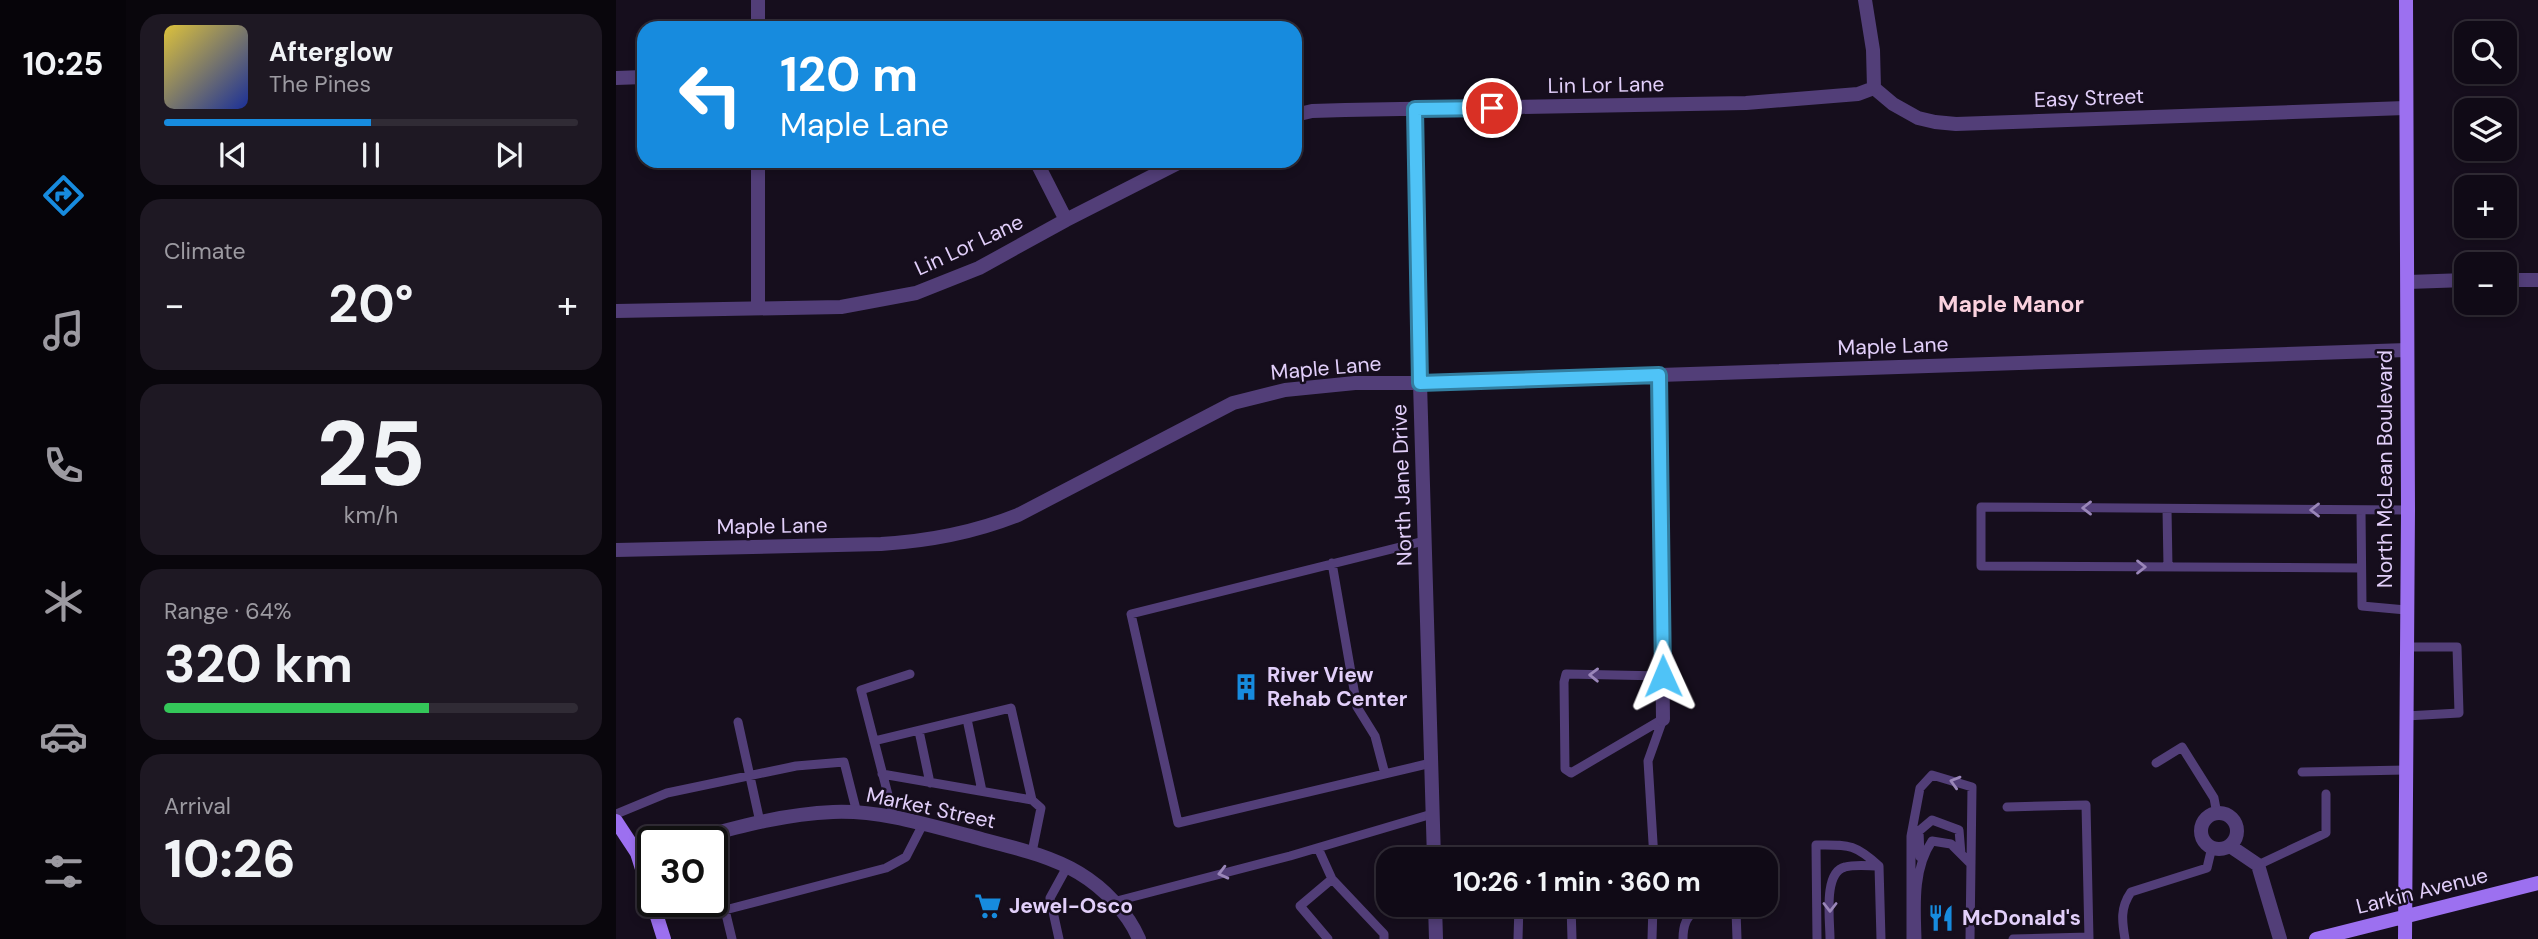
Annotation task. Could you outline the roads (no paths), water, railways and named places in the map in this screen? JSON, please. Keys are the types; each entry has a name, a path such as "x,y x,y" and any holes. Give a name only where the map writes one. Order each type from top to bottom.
{"main road":[{"name":"North McLean Boulevard","path":"2405,939 2408,510 2406,0"},
{"path":"616,821 637,853"},
{"name":"Larkin Avenue","path":"2316,939 2538,883"},
{"path":"657,917 664,939"}],"street":[{"path":"758,0 758,21"},
{"path":"1865,0 1874,50 1874,88"},
{"path":"616,78 637,77"},
{"name":"Easy Street","path":"1874,88 1918,118 1956,124 2405,108"},
{"name":"Lin Lor Lane","path":"1302,113 1312,111 1746,103 1835,97 1858,94 1874,88"},
{"name":"North Jane Drive","path":"1415,109 1433,847"},
{"path":"758,168 758,308"},
{"path":"1040,168 1066,220"},
{"name":"Lin Lor Lane","path":"616,311 841,307 916,293 979,268 1168,168"},
{"path":"2408,282 2454,280"},
{"path":"2517,280 2538,280"},
{"name":"Maple Lane","path":"616,550 870,544 919,541 956,535 987,527 1018,514 1233,403 1285,390 1355,383 2407,350"},
{"path":"1659,375 1662,719"},
{"name":"Market Street","path":"728,830 798,815 857,813 894,817 1032,852 1081,874 1127,916 1139,939"},
{"path":"2227,815 2235,824 2237,836 2230,846 2219,849 2212,847 2202,837 2202,826 2209,817 2227,815"},
{"path":"2230,846 2258,865 2280,939"},
{"path":"1435,917 1436,939"}],"lane":[{"path":"2361,568 1980,566 1981,507 2408,510"},
{"path":"2167,509 2168,567"},
{"path":"2361,510 2362,606 2406,610"},
{"path":"1424,541 1131,614 1178,823 1431,763"},
{"path":"1332,563 1357,707 1376,736 1385,774"},
{"path":"2406,647 2457,647 2459,713 2406,716"},
{"path":"894,817 861,690 910,674"},
{"path":"1662,719 1571,773 1565,769 1566,674 1663,676"},
{"path":"874,741 1011,708 1032,800"},
{"path":"967,719 982,791"},
{"path":"1653,847 1648,761 1662,719"},
{"path":"738,722 760,822"},
{"path":"919,731 930,782"},
{"path":"2156,762 2182,747 2214,797 2217,814"},
{"path":"616,814 667,793 796,766 844,762 857,813"},
{"path":"2302,772 2406,771"},
{"path":"882,774 1032,800 1041,808 1032,852"},
{"path":"1911,939 1911,836 1920,788 1932,775 1972,787 1970,939"},
{"path":"2258,865 2326,832 2326,794"},
{"path":"2007,807 2086,806 2089,938 2012,939"},
{"path":"1113,902 1290,856 1432,814"},
{"path":"1920,871 1919,831 1932,820 1959,830 1961,854"},
{"path":"728,909 886,868 906,857 923,824"},
{"path":"1917,939 1916,900 1920,871 1923,854 1932,841 1951,844 1970,863"},
{"path":"1817,939 1816,845 1850,845 1866,853 1879,866 1881,939"},
{"path":"2125,939 2122,914 2125,901 2131,892 2207,867 2212,847"},
{"path":"1318,848 1332,879 1384,934 1384,939"},
{"path":"1830,939 1830,885 1834,874 1844,867 1879,866"},
{"path":"1059,939 1050,898 1067,867"},
{"path":"1328,939 1300,906 1332,879"},
{"path":"1684,939 1684,923 1690,914 1700,911 1736,910 1737,939"},
{"path":"726,917 732,939"},
{"path":"1518,939 1519,917"},
{"path":"1571,917 1572,939"},
{"path":"1652,939 1653,917"}],"place":[{"name":"River View Rehab Center","path":"1246,687"},
{"name":"Jewel-Osco","path":"988,906"},
{"name":"McDonald's","path":"1941,918"}],"district":[{"name":"Maple Manor","path":"2011,304"}]}
